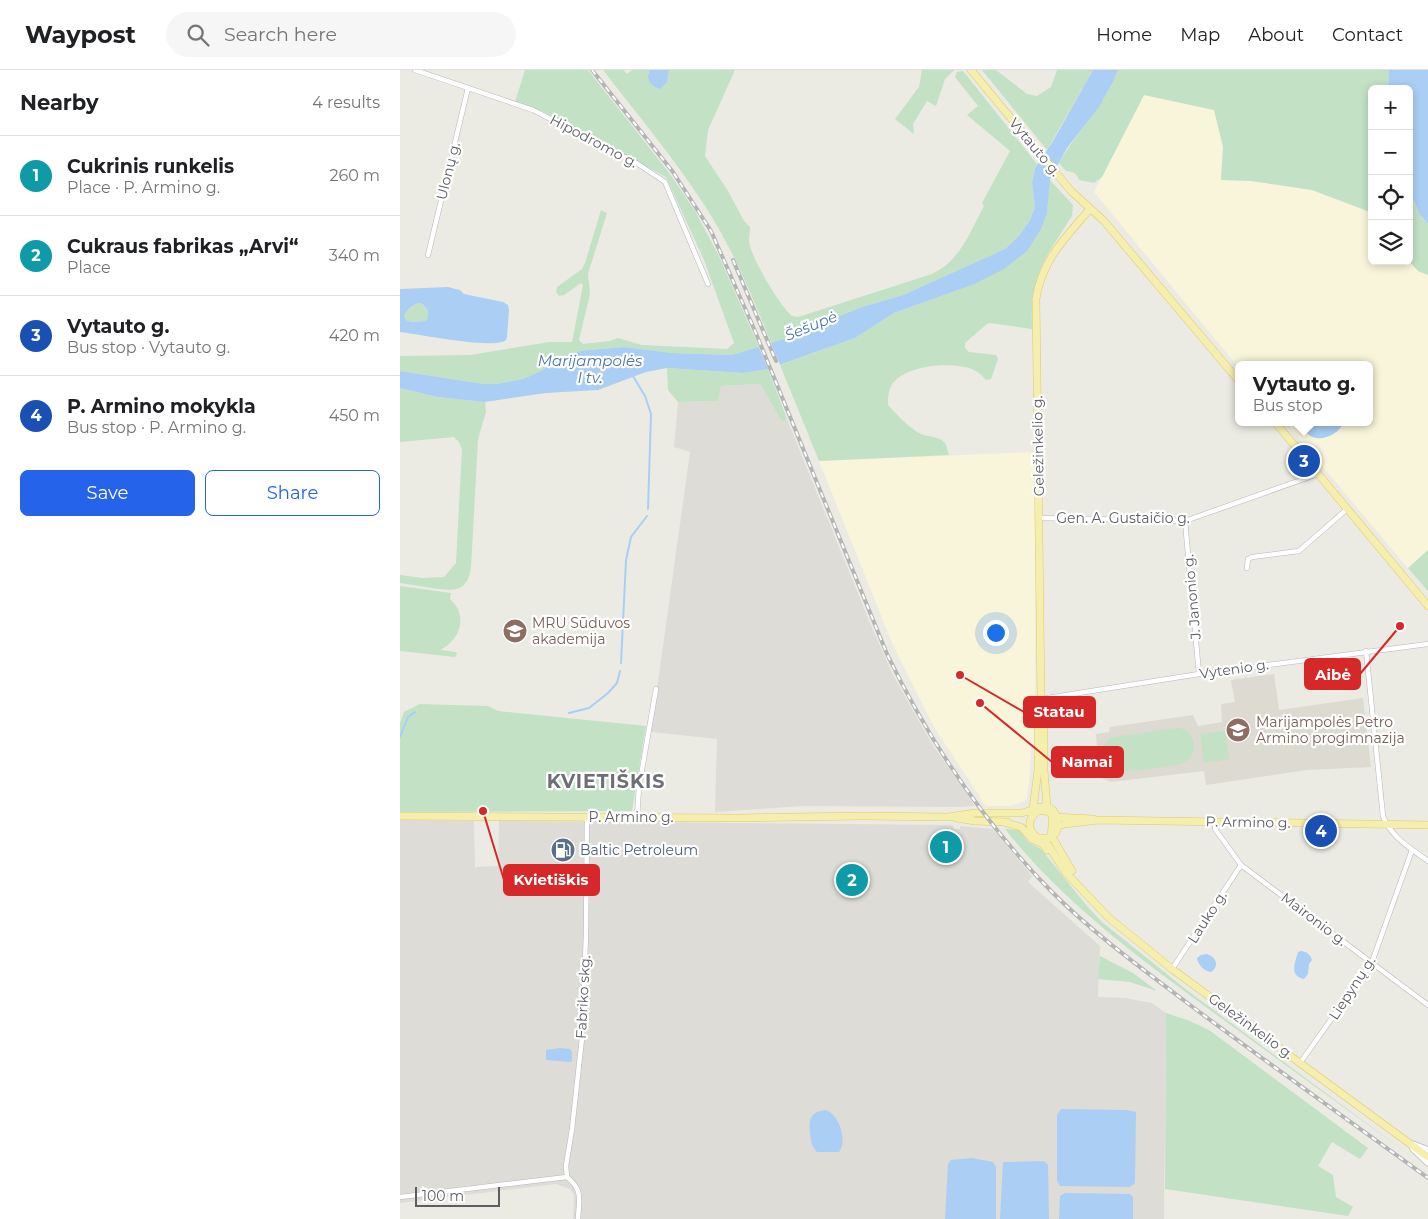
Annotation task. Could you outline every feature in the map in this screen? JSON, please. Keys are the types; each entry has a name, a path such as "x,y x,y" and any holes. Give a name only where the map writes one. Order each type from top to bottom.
{"main road":[{"name":"Vytauto g.","path":"970,70 1071,191 1104,221 1235,376"},
{"name":"Geležinkelio g.","path":"1047,807 1044,770 1044,712 1041,699 1036,313 1038,289 1042,273 1052,255 1090,209"},
{"path":"1278,426 1428,606"},
{"name":"Geležinkelio g.","path":"1036,809 1038,712 1041,699"},
{"path":"1047,807 1053,810 1055,817 1053,834"},
{"name":"P. Armino g.","path":"1004,814 1026,813 1047,807"},
{"path":"1036,809 1029,825 1035,836 1053,834"},
{"name":"P. Armino g.","path":"1036,809 1055,817 1098,820"},
{"name":"P. Armino g.","path":"948,817 975,813 1031,817"},
{"name":"P. Armino g.","path":"400,816 948,817 975,821 1018,822 1029,825"},
{"path":"1053,834 1050,832 1055,817"},
{"name":"P. Armino g.","path":"1053,834 1065,824 1098,820 1428,825"},
{"path":"1003,822 1023,828 1032,839 1046,847 1057,865 1069,872"},
{"name":"Geležinkelio g.","path":"1053,834 1069,872 1109,918 1172,969 1428,1156"},
{"name":"Geležinkelio g.","path":"1053,834 1069,872"}],"street":[{"name":"Hipodromo g.","path":"415,70 533,110 558,121 638,164 665,182 708,284"},
{"name":"Ulonų g.","path":"428,254 468,88"},
{"name":"Gen. A. Gustaičio g.","path":"1039,518 1185,521 1318,474"},
{"path":"1247,568 1248,559 1252,557 1300,551 1347,509"},
{"name":"J. Janonio g.","path":"1185,521 1199,674"},
{"name":"Vytenio g.","path":"1041,699 1199,674 1428,644"},
{"path":"1366,651 1383,816 1394,835 1428,861"},
{"path":"637,817 639,787 656,689"},
{"name":"Fabriko skg.","path":"567,1177 566,1166 582,1038 588,816"},
{"name":"Maironio g.","path":"1215,822 1215,829 1241,865 1428,1005"},
{"name":"Liepynų g.","path":"1300,1063 1372,962 1412,850"},
{"name":"Lauko g.","path":"1172,969 1241,865"},
{"path":"1407,1142 1428,1150"},
{"path":"1407,1142 1428,1163"},
{"path":"400,1197 567,1177 578,1187 580,1195 578,1219"}],"shaded area":[{"path":"1144,95 1214,110 1223,147 1221,180 1251,181 1312,190 1368,212 1368,265 1413,265 1418,271 1428,275 1428,550 1408,568 1288,426 1373,426 1373,361 1235,361 1235,363 1094,192"},
{"path":"760,384 782,420 787,419 893,675 932,744 975,806 803,806 715,812 717,739 651,732 690,452 674,447 678,402 718,401 721,386"},
{"path":"1036,452 1035,744 1031,744 1030,771 1025,801 1011,806 986,806 934,727 893,645 819,461"},
{"name":"Marijampolės Petro Armino progimnazija","path":"1274,674 1279,710 1363,698 1371,767 1307,770 1206,785 1204,771 1111,782 1099,777 1096,734 1109,732 1110,727 1193,715 1198,726 1222,722 1221,704 1235,702 1231,680"},
{"path":"400,820 474,821 475,867 498,866 499,821 953,825 954,829 960,829 960,826 993,829 1032,876 1028,882 1100,946 1098,997 1126,998 1152,1003 1166,1013 1164,1219 573,1219 574,1195 570,1189 556,1184 400,1203"}],"green space":[{"path":"525,70 588,70 670,174 695,211 718,254 759,347 732,355 672,353 624,347 580,351 554,362 541,371 523,379 496,384 484,384 400,371 400,356 470,355 549,342 572,342 583,285 581,283 564,295 559,296 556,292 557,287 582,269 601,210 607,213 588,274 590,294 579,340 583,344 610,341 618,338 642,345 727,349 734,343 704,260 666,177 542,111 515,102"},
{"path":"603,70 623,70 627,74 632,70 650,70 648,73 667,82 669,70 735,70 708,130 705,156 728,191 744,221 750,227 750,246 762,273 774,294 792,316 798,317 932,274 950,262 957,254 969,236 984,206 982,203 1010,151 967,115 978,106 955,77 957,72 963,71 1037,164 1032,183 1035,207 1030,220 1019,236 1005,249 903,295 862,307 822,323 798,337 771,343 741,272 703,203 680,169"},
{"path":"922,70 954,70 945,79 936,106 927,101 913,124 914,134 895,119 919,87"},
{"path":"982,70 996,70 1027,94 1037,96 1051,87 1057,70 1093,70 1047,150"},
{"path":"1118,70 1389,70 1388,85 1368,85 1368,211 1312,190 1251,181 1221,180 1223,147 1214,110 1144,95 1102,177 1094,183 1079,180 1076,174 1066,171 1059,163 1106,95"},
{"path":"1049,179 1073,205 1072,216 1047,257 1036,281 1033,295 1032,329 990,323 965,343 965,348 969,352 996,355 998,359 991,379 986,380 976,371 965,367 931,366 909,372 900,377 890,388 888,405 903,421 916,431 943,441 949,455 819,461 780,365 855,338 894,313 972,285 1047,213"},
{"path":"1413,198 1419,213 1428,224 1428,275 1418,271 1413,265"},
{"path":"418,303 427,310 426,321 411,322 406,320 404,316 407,311"},
{"path":"667,368 743,373 768,369 787,419 782,421 760,384 721,386 718,401 678,402 668,390"},
{"path":"400,388 437,397 485,402 486,412 478,439 471,568 466,582 453,590 400,583 400,575 423,578 444,577 456,563 462,450 459,442 454,437 400,442"},
{"path":"1428,550 1428,591 1408,568"},
{"path":"400,586 451,593 450,599 459,613 460,627 453,640 440,650 456,652 455,657 400,651"},
{"path":"420,704 488,706 498,711 646,726 632,811 400,812 400,723 404,712"},
{"path":"1178,728 1188,732 1194,746 1191,756 1182,763 1165,767 1118,772 1107,766 1104,761 1102,751 1104,746 1113,737"},
{"path":"1225,731 1229,759 1204,763 1200,734"},
{"path":"1005,829 1019,830 1028,842 1041,849 1102,922 1188,991 1411,1156 1192,997 1106,931 1053,883"},
{"path":"1100,956 1133,973 1157,991 1130,982 1098,979"},
{"path":"1166,1013 1209,1030 1368,1148 1360,1159 1332,1142 1318,1166 1333,1175 1336,1197 1353,1207 1348,1216 1165,1189"}],"water":[{"path":"650,70 669,70 667,82 660,89 650,82 648,76"},
{"name":"Marijampolės I tv.","path":"1093,70 1118,70 1099,107 1067,148 1050,179 1047,213 1041,229 1027,251 1004,269 972,285 894,313 855,338 768,369 743,373 667,368 646,372 598,390 546,393 485,402 437,397 400,388 400,371 484,384 496,384 523,379 541,371 554,362 580,351 588,350 624,347 672,353 732,355 781,340 798,337 822,323 862,307 903,295 1005,249 1019,236 1030,220 1035,207 1032,183 1035,168 1053,141"},
{"path":"1389,70 1428,70 1428,224 1419,213 1413,198 1413,85 1388,85"},
{"path":"448,287 460,290 464,294 503,302 508,305 509,310 506,340 502,342 481,343 400,332 400,289","holes":["422,304 428,312 426,321 411,322 406,320 404,316 407,311 414,305"]},
{"path":"1304,426 1341,426 1328,437 1321,438 1314,438 1305,430"},
{"path":"1301,951 1311,956 1312,960 1309,964 1308,974 1304,979 1296,975 1294,968 1298,952"},
{"path":"1207,954 1213,957 1216,962 1214,970 1211,972 1202,967 1197,958"},
{"path":"570,1049 572,1061 546,1060 546,1050"},
{"path":"1061,1109 1127,1110 1136,1112 1135,1183 1130,1187 1060,1186 1057,1181 1057,1115"},
{"path":"825,1110 834,1116 841,1128 843,1141 839,1152 817,1152 812,1143 810,1120 816,1112"},
{"path":"972,1158 993,1162 996,1167 996,1219 945,1219 948,1164 951,1160"},
{"path":"1044,1161 1048,1165 1049,1219 1000,1219 1003,1162"},
{"path":"1065,1193 1130,1194 1133,1197 1133,1219 1059,1219 1060,1196"}],"pier":[{"path":"770,341 781,367 769,371 758,345"}],"waterway":[{"path":"633,376 645,396 651,414 648,509"},
{"path":"621,663 626,560 631,537 647,516"},
{"path":"569,713 589,708 608,693 617,683 620,671"},
{"path":"400,737 408,717 415,712"}],"railway":[{"path":"592,70 673,172 711,231 755,331 887,654 921,718 960,780 981,809 1027,866 1100,936 1216,1024 1428,1178"},
{"path":"733,260 776,361"}],"place":[{"name":"Vytauto g.","path":"1304,461"},
{"name":"Aibė","path":"1400,626"},
{"name":"MRU Sūduvos akademija","path":"515,631"},
{"name":"Statau","path":"960,675"},
{"name":"Namai","path":"980,703"},
{"name":"Marijampolės Petro Armino progimnazija","path":"1238,730"},
{"name":"Kvietiškis","path":"483,811"},
{"name":"P. Armino mokykla","path":"1321,831"},
{"name":"Cukrinis runkelis","path":"946,847"},
{"name":"Baltic Petroleum","path":"563,850"},
{"name":"Cukraus fabrikas „Arvi“","path":"852,880"}],"district":[{"name":"KVIETIŠKIS","path":"606,781"}],"water label":[{"name":"Šešupė","path":"811,326"}]}
